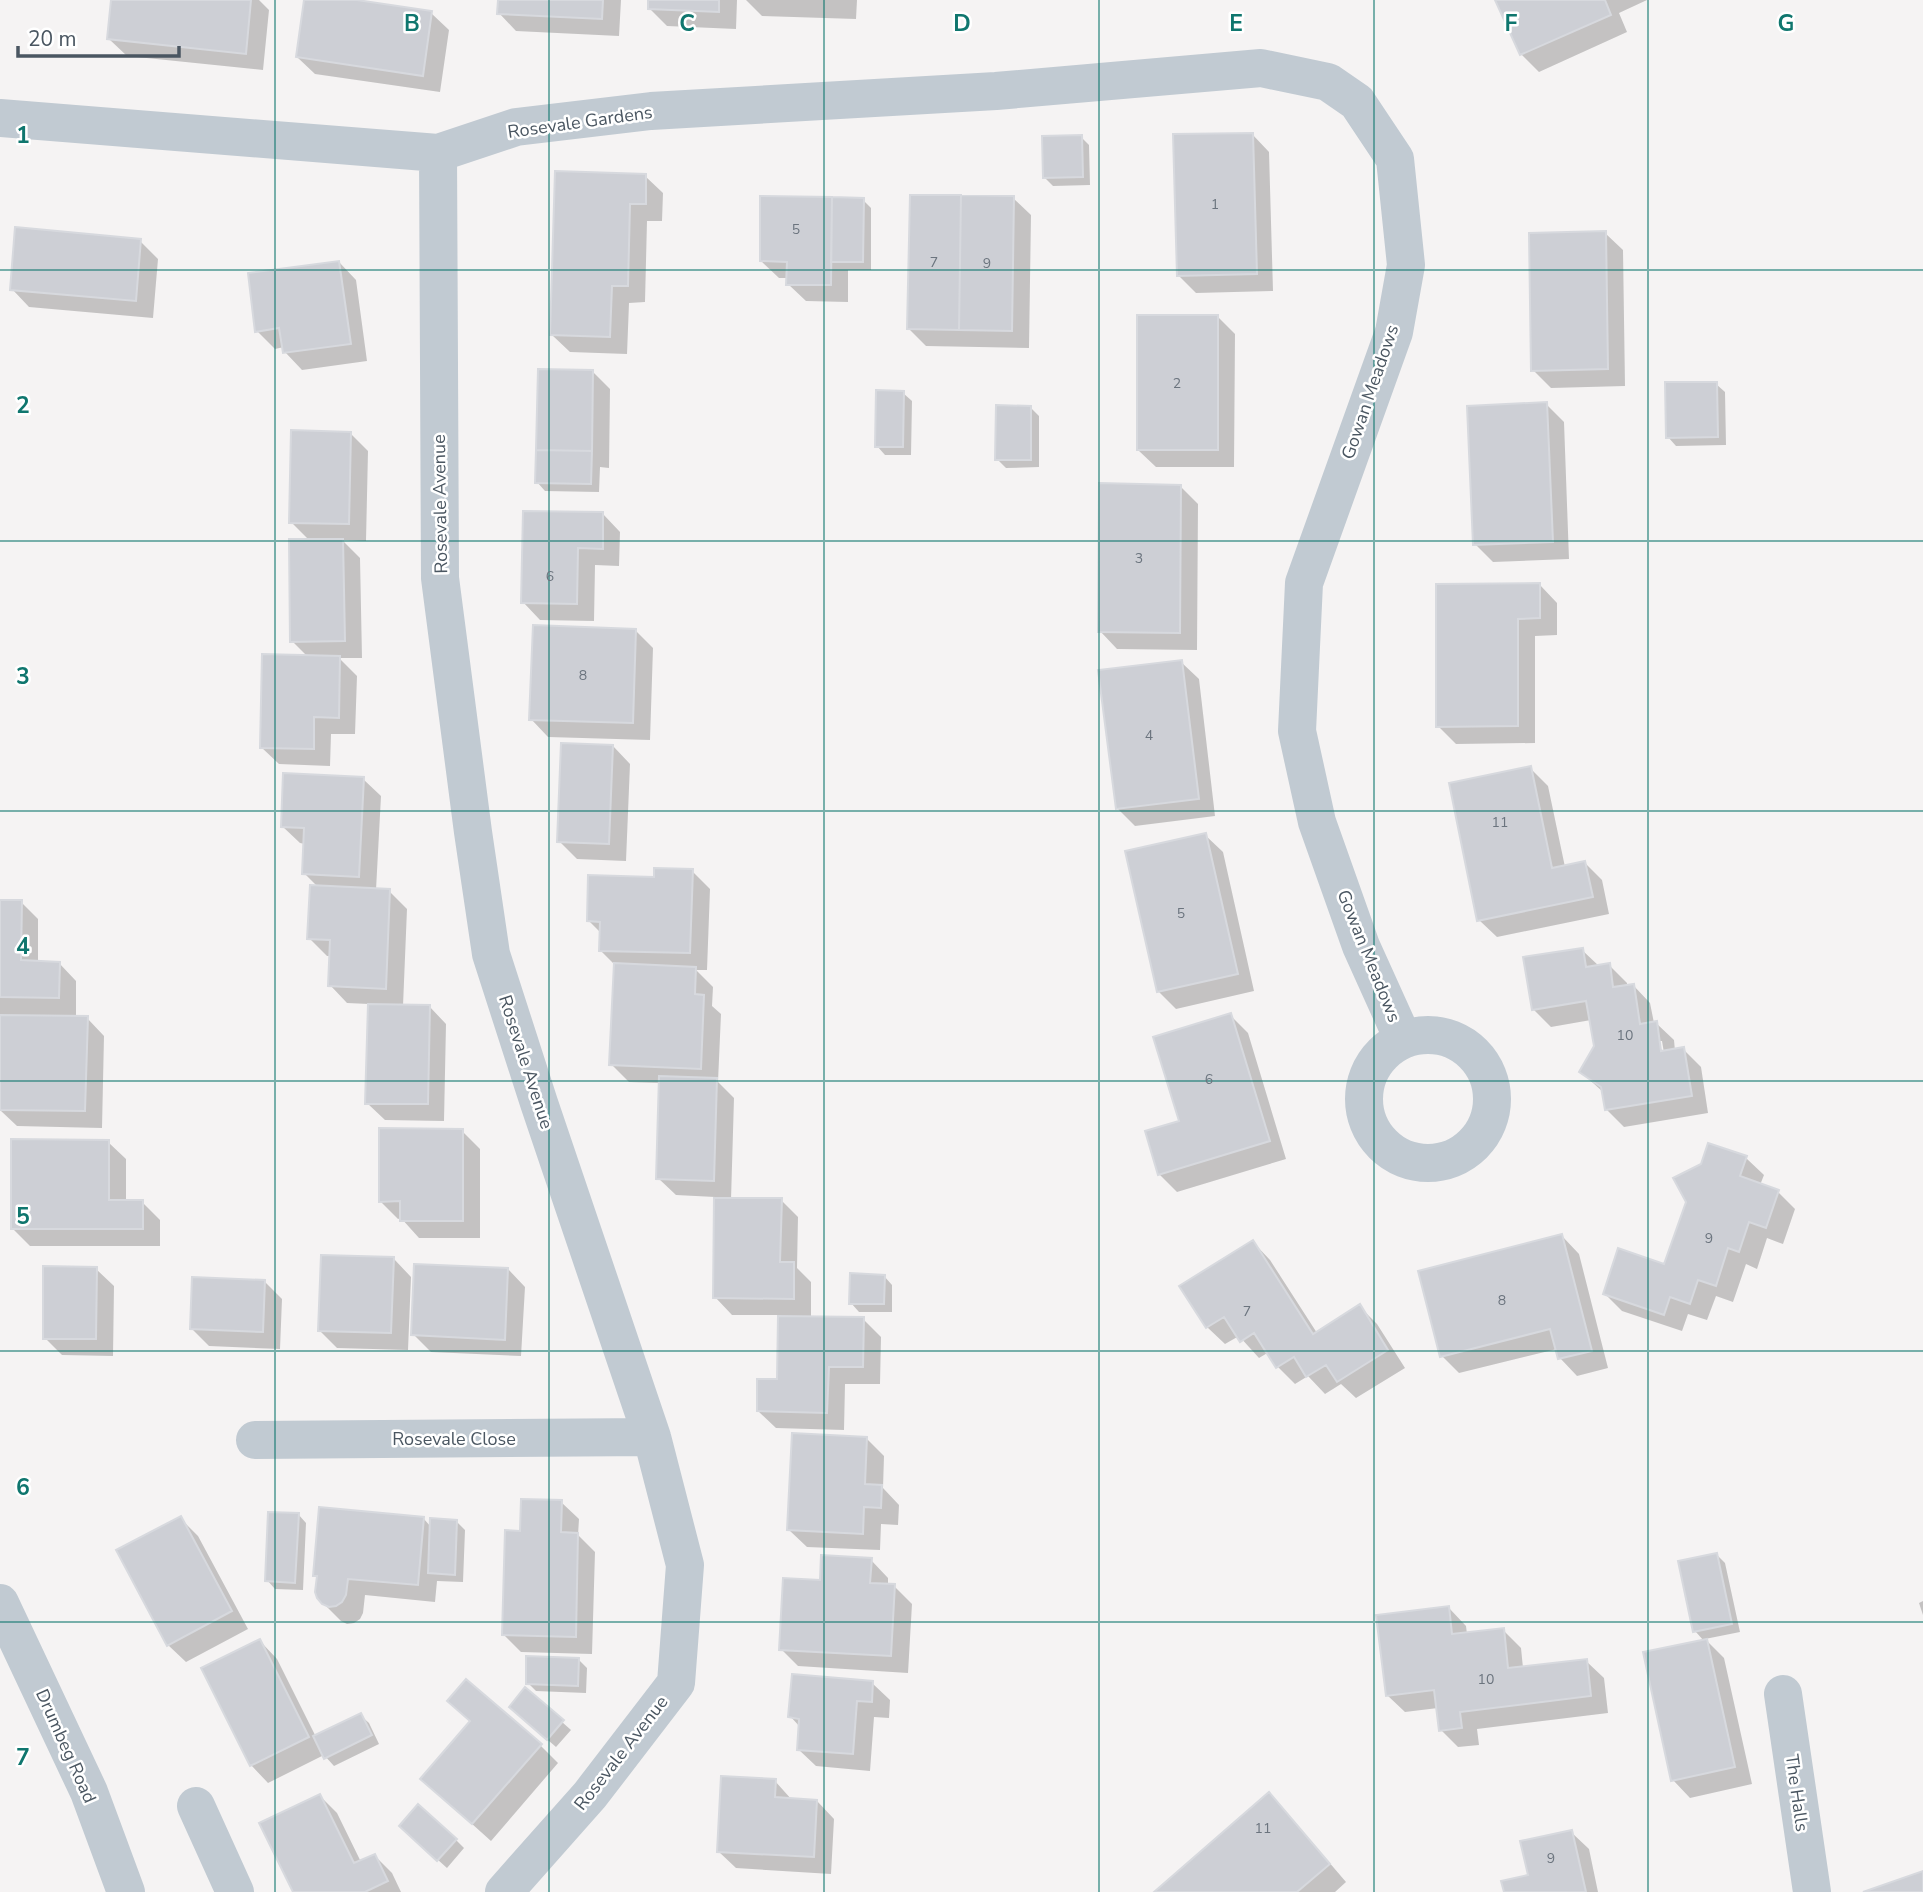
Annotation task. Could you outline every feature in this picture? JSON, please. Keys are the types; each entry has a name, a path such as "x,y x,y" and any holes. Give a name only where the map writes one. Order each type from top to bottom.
{"street":[{"name":"Gowan Meadows","path":"996,91 1261,68 1328,82 1357,102 1395,159 1406,265 1394,332 1304,583 1297,731 1317,822 1361,946 1403,1038"},
{"name":"Rosevale Gardens","path":"0,118 438,153 516,127 651,111 996,91"},
{"name":"Rosevale Avenue","path":"438,153 440,578 472,832 491,954 652,1437 685,1565 676,1683 590,1796 504,1892"},
{"name":"Rosevale Close","path":"255,1440 652,1437"},
{"name":"Drumbeg Road","path":"0,1602 89,1792 126,1892"},
{"name":"The Halls","path":"1783,1695 1812,1892"},
{"path":"196,1806 235,1892"}],"building":[{"path":"111,0 251,0 246,54 107,39"},
{"path":"304,0 357,0 432,11 423,76 296,57"},
{"path":"498,0 603,0 602,19 497,14"},
{"path":"648,0 719,0 719,12 648,9"},
{"path":"1495,0 1605,0 1611,15 1520,55"},
{"path":"1253,133 1257,274 1177,276 1173,134"},
{"path":"1082,135 1083,177 1043,178 1042,136"},
{"path":"555,171 646,174 646,204 630,204 628,286 612,286 610,337 550,335"},
{"path":"910,195 961,195 959,330 907,329"},
{"path":"961,195 1014,196 1012,331 959,330"},
{"path":"760,196 832,197 831,285 786,285 787,262 760,261"},
{"path":"832,197 864,198 863,262 831,262"},
{"path":"15,227 141,239 136,301 10,290"},
{"path":"1606,231 1608,369 1531,371 1529,233"},
{"path":"339,261 351,344 283,353 279,328 255,332 248,273"},
{"path":"1137,315 1218,315 1218,450 1137,450"},
{"path":"538,369 593,370 592,451 536,450"},
{"path":"1665,382 1717,382 1718,437 1666,438"},
{"path":"876,390 904,391 903,447 875,447"},
{"path":"1547,402 1553,542 1473,545 1467,406"},
{"path":"996,405 1031,406 1031,460 995,460"},
{"path":"291,430 351,432 349,524 289,523"},
{"path":"536,450 592,451 591,484 535,483"},
{"path":"1099,483 1181,485 1180,633 1098,632"},
{"path":"523,511 603,512 603,549 578,548 577,604 521,603"},
{"path":"289,539 343,539 345,641 290,642"},
{"path":"1540,583 1540,618 1518,619 1518,726 1436,727 1436,584"},
{"path":"533,625 636,629 633,723 529,720"},
{"path":"262,654 340,656 339,718 314,717 314,749 260,748"},
{"path":"1182,660 1199,799 1116,809 1098,670"},
{"path":"561,743 613,745 609,844 557,842"},
{"path":"1531,766 1552,868 1585,861 1593,897 1477,921 1449,783"},
{"path":"283,773 364,777 359,877 302,874 304,828 281,827"},
{"path":"1206,833 1238,974 1157,992 1125,851"},
{"path":"654,868 693,869 690,953 599,951 600,922 587,921 588,875 654,877"},
{"path":"310,885 390,889 386,989 328,986 330,940 307,939"},
{"path":"0,900 22,900 21,960 60,962 59,998 0,997"},
{"path":"1583,948 1586,967 1610,963 1613,987 1634,984 1640,1024 1657,1021 1661,1051 1684,1047 1692,1096 1605,1110 1601,1087 1579,1072 1594,1046 1586,1001 1532,1010 1523,957"},
{"path":"614,963 696,967 695,994 704,995 701,1069 609,1065"},
{"path":"368,1004 430,1005 428,1104 365,1104"},
{"path":"1231,1013 1270,1141 1158,1175 1145,1131 1179,1121 1153,1037"},
{"path":"0,1015 88,1016 85,1111 0,1110"},
{"path":"659,1076 717,1078 714,1181 656,1179"},
{"path":"379,1128 463,1129 463,1221 400,1221 400,1201 379,1202"},
{"path":"11,1139 109,1140 109,1200 143,1200 143,1229 11,1229"},
{"path":"1708,1143 1747,1156 1740,1176 1779,1190 1766,1228 1749,1222 1739,1252 1728,1248 1716,1286 1698,1280 1690,1304 1670,1297 1664,1315 1603,1294 1618,1248 1664,1264 1686,1202 1673,1178 1701,1164"},
{"path":"714,1198 782,1198 780,1262 794,1262 794,1299 713,1298"},
{"path":"1562,1234 1592,1351 1558,1359 1550,1329 1440,1357 1418,1271"},
{"path":"1253,1240 1313,1334 1360,1304 1388,1350 1337,1382 1326,1365 1306,1377 1294,1357 1276,1368 1254,1333 1240,1342 1224,1317 1206,1328 1179,1286"},
{"path":"321,1255 394,1257 391,1333 318,1331"},
{"path":"414,1264 508,1268 505,1340 411,1335"},
{"path":"43,1266 97,1267 96,1339 43,1339"},
{"path":"850,1273 885,1275 884,1304 849,1304"},
{"path":"192,1277 265,1280 263,1332 190,1329"},
{"path":"778,1316 864,1317 863,1367 829,1367 827,1413 757,1411 757,1379 777,1379"},
{"path":"792,1433 867,1437 865,1484 882,1485 881,1508 864,1507 863,1534 787,1530"},
{"path":"521,1499 562,1500 561,1532 578,1533 576,1637 502,1635 505,1530 520,1531"},
{"path":"319,1507 424,1517 418,1585 348,1579 346,1595 342,1602 329,1607 322,1604 315,1592 317,1576 313,1576"},
{"path":"268,1512 299,1513 295,1583 265,1581"},
{"path":"181,1516 232,1611 167,1646 116,1550"},
{"path":"430,1518 457,1520 455,1575 428,1573"},
{"path":"1717,1553 1732,1624 1693,1632 1678,1561"},
{"path":"821,1555 872,1558 870,1583 895,1584 891,1656 779,1650 783,1578 820,1580"},
{"path":"1449,1606 1452,1634 1504,1628 1508,1668 1587,1659 1591,1696 1460,1712 1462,1728 1439,1731 1434,1690 1386,1696 1376,1615"},
{"path":"260,1639 309,1737 250,1766 201,1668"},
{"path":"1707,1639 1735,1767 1671,1781 1643,1652"},
{"path":"526,1656 579,1658 578,1686 526,1684"},
{"path":"792,1674 873,1681 872,1702 857,1701 853,1754 797,1750 799,1719 788,1717"},
{"path":"466,1679 542,1744 472,1824 420,1779 470,1721 447,1701"},
{"path":"525,1687 564,1720 547,1740 509,1707"},
{"path":"361,1713 372,1735 324,1759 313,1736"},
{"path":"721,1776 776,1779 775,1797 817,1800 814,1857 717,1852"},
{"path":"1269,1792 1330,1864 1297,1892 1154,1892"},
{"path":"320,1794 354,1863 375,1854 388,1881 365,1892 293,1892 259,1823"},
{"path":"418,1804 457,1839 437,1861 399,1826"},
{"path":"1572,1830 1586,1892 1504,1892 1501,1881 1528,1875 1520,1841"},
{"path":"1923,1871 1923,1892 1863,1892"}]}
